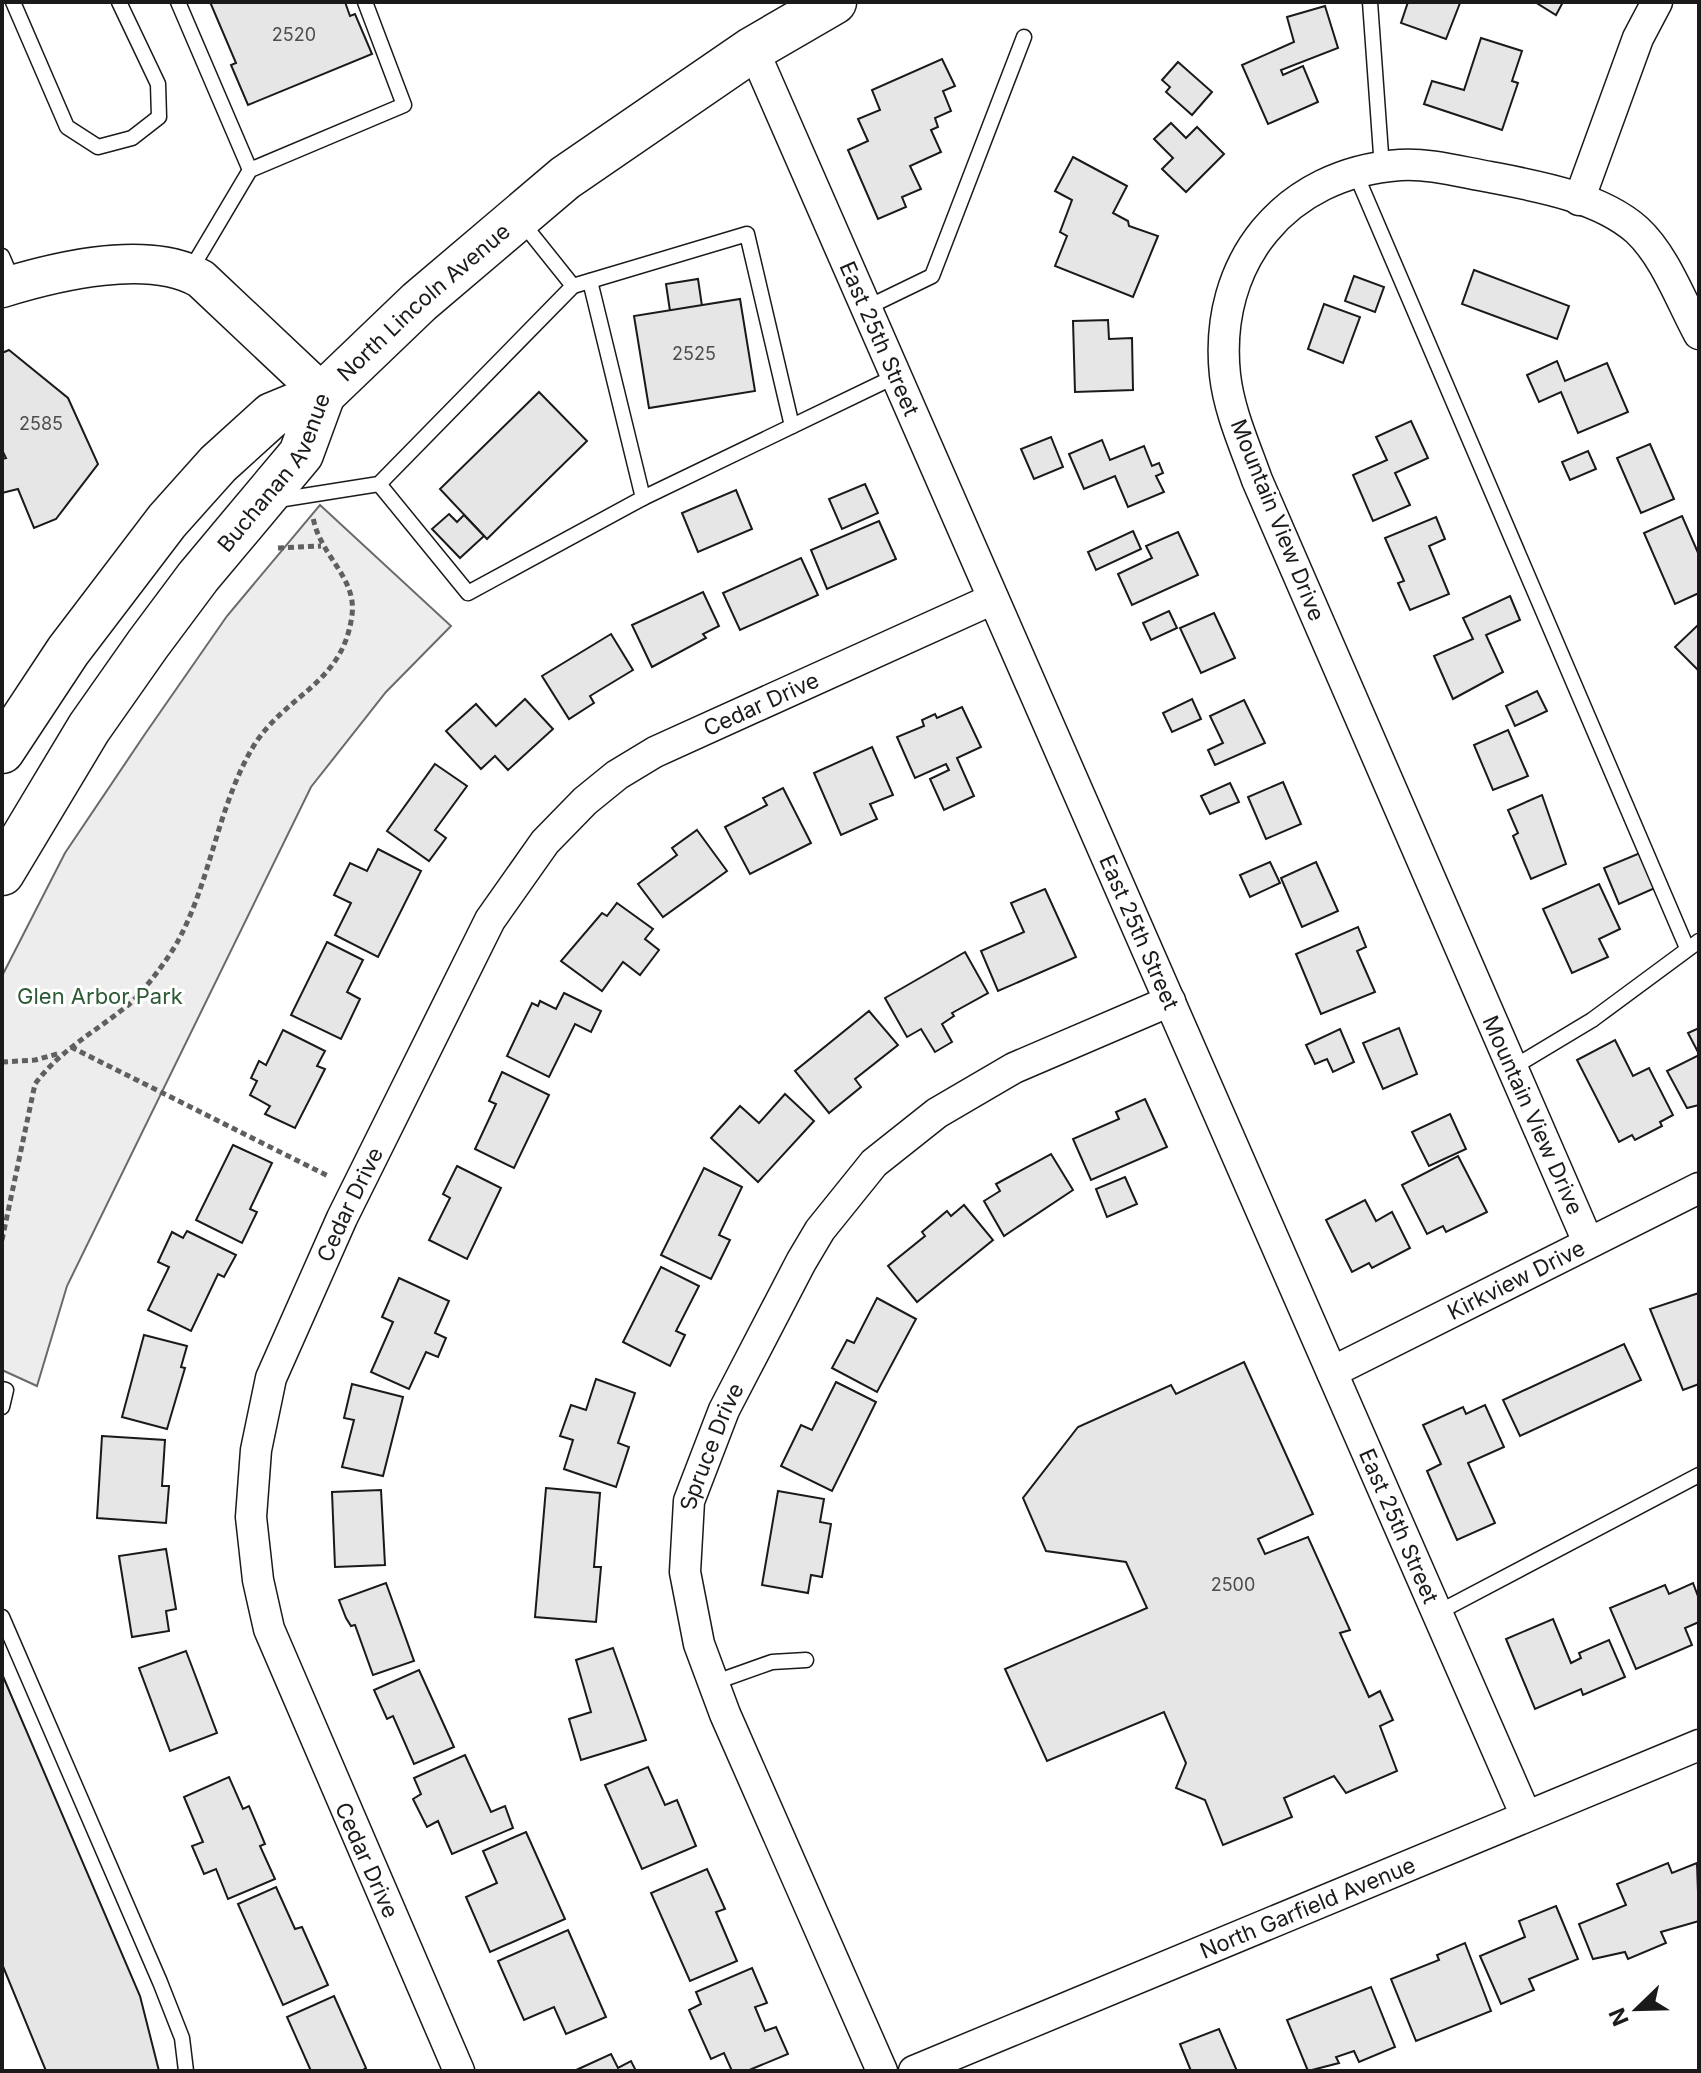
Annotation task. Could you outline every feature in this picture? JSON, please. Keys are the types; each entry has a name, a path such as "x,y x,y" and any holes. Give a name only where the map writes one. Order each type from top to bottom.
{"highway":[{"name":"North Lincoln Avenue","path":"323,394 419,302 576,169 753,49 828,3"},
{"name":"Buchanan Avenue","path":"2,873 89,728 189,588 301,454 323,394"},
{"name":"Buchanan Avenue","path":"2,751 68,651 167,521 218,464 272,415 323,394"}],"street":[{"path":"1579,200 1638,38 1657,2"},
{"name":"East 25th Street","path":"753,49 1526,1816"},
{"name":"Mountain View Drive","path":"1588,1242 1257,480 1225,377 1229,293 1265,229 1287,206 1315,187 1369,170 1402,165 1447,169 1523,183 1579,200 1636,229 1653,249 1699,334"},
{"name":"North Lincoln Avenue","path":"6,276 129,264 171,264 201,279 323,394"},
{"name":"Cedar Drive","path":"459,2071 281,1663 258,1580 251,1517 256,1450 271,1378 355,1190 490,920 545,842 585,801 655,752 993,599"},
{"name":"Spruce Drive","path":"882,2071 713,1683 699,1644 685,1572 689,1501 724,1410 820,1230 874,1163 937,1113 1014,1068 1170,1001"},
{"name":"Kirkview Drive","path":"1332,1372 1699,1188"},
{"name":"North Garfield Avenue","path":"914,2071 1699,1745"}],"lane":[{"path":"13,2 67,127 98,147 132,138 159,117 158,84 119,2"},
{"path":"178,2 250,170"},
{"path":"189,272 250,170 404,105 365,2"},
{"path":"1370,2 1369,170 1693,944 1592,1020 1512,1068"},
{"path":"866,308 932,276 1024,37"},
{"path":"518,218 573,286"},
{"path":"255,506 309,493 342,493 379,484 573,286 747,234 792,426"},
{"path":"590,281 643,498"},
{"path":"379,484 468,593 643,498 896,376"},
{"path":"2,1389 6,1390 2,1407"},
{"path":"1437,1613 1699,1475"},
{"path":"2,1617 160,1982 182,2038 186,2071"},
{"path":"713,1683 772,1662 806,1660"}],"path":[{"path":"2,1240 35,1084 51,1063 130,1004 179,941 254,747 278,716 330,672 347,642 353,612 350,589 321,546 309,493"},
{"path":"278,548 321,546"},
{"path":"2,1062 35,1060 68,1049 355,1190"}],"shaded area":[{"name":"Glen Arbor Park","path":"320,505 451,626 386,692 311,787 67,1286 37,1386 2,1370 2,976 65,853 145,734 227,616"}],"building":[{"path":"210,2 345,2 350,16 355,14 372,54 248,105 231,65 236,63"},
{"path":"1408,2 1460,3 1446,39 1401,23"},
{"path":"1535,2 1563,2 1556,15"},
{"path":"1325,6 1338,48 1281,70 1283,75 1303,66 1318,102 1268,124 1242,65 1294,42 1287,17"},
{"path":"1481,38 1522,51 1512,81 1518,83 1502,130 1424,104 1432,81 1464,90"},
{"path":"942,59 955,86 943,91 951,111 935,118 938,127 931,130 941,152 910,166 921,189 902,197 906,207 878,219 848,150 868,141 858,119 880,110 872,90"},
{"path":"1178,62 1212,92 1192,115 1166,92 1170,87 1162,80"},
{"path":"1171,123 1186,138 1197,127 1224,154 1186,192 1162,169 1173,158 1154,139"},
{"path":"1073,157 1127,186 1113,213 1128,221 1129,226 1158,236 1133,297 1055,266 1067,236 1060,232 1072,200 1055,191"},
{"path":"1474,270 1569,306 1557,339 1462,304"},
{"path":"1354,276 1384,287 1375,312 1345,301"},
{"path":"698,279 702,306 670,311 666,284"},
{"path":"740,299 755,391 649,408 634,316"},
{"path":"1324,304 1360,317 1343,363 1308,349"},
{"path":"1108,320 1109,339 1132,338 1133,390 1075,392 1073,321"},
{"path":"9,350 68,398 98,464 56,519 34,528 18,489 2,493 2,459 6,458 2,450 2,353"},
{"path":"1557,361 1565,381 1607,363 1628,412 1578,433 1561,392 1539,402 1527,375"},
{"path":"539,392 587,441 487,539 440,489"},
{"path":"1411,421 1428,458 1395,473 1410,505 1373,521 1353,475 1387,460 1376,437"},
{"path":"1051,437 1063,467 1034,479 1021,449"},
{"path":"1102,440 1110,460 1144,446 1152,466 1159,463 1163,473 1156,476 1164,492 1128,507 1115,476 1084,489 1069,454"},
{"path":"1650,444 1674,499 1641,513 1617,458"},
{"path":"1588,451 1596,469 1570,480 1562,462"},
{"path":"865,484 878,513 842,529 829,499"},
{"path":"736,490 752,529 698,552 682,513"},
{"path":"449,514 457,522 464,515 484,536 460,558 432,529"},
{"path":"1682,516 1699,555 1699,593 1675,604 1644,533"},
{"path":"1436,517 1445,539 1429,546 1449,594 1410,610 1398,583 1404,581 1385,538"},
{"path":"879,521 896,559 827,589 811,550"},
{"path":"1133,531 1141,549 1096,570 1088,552"},
{"path":"1178,532 1198,575 1132,605 1118,574 1152,558 1146,546"},
{"path":"801,558 818,595 740,630 723,593"},
{"path":"703,592 719,626 703,634 706,638 652,667 632,625"},
{"path":"1510,596 1520,620 1486,635 1503,672 1453,699 1434,656 1473,639 1463,618"},
{"path":"1169,611 1177,628 1151,640 1143,623"},
{"path":"1214,613 1235,658 1201,673 1180,628"},
{"path":"1699,624 1699,671 1675,647"},
{"path":"611,634 633,670 590,696 594,703 569,719 542,676"},
{"path":"1537,691 1547,711 1515,726 1506,706"},
{"path":"525,699 553,729 508,770 495,756 481,769 446,731 476,704 496,726"},
{"path":"1192,699 1201,719 1172,732 1163,713"},
{"path":"1244,700 1265,743 1215,765 1208,750 1223,743 1210,716"},
{"path":"962,707 981,747 957,758 974,796 944,810 930,779 949,770 946,764 915,778 897,737 924,726 922,720 935,714 937,718"},
{"path":"1508,730 1528,776 1493,790 1474,745"},
{"path":"872,747 893,795 870,804 877,819 841,835 814,773"},
{"path":"435,764 467,786 435,830 446,838 429,861 387,831"},
{"path":"1283,782 1301,824 1266,839 1248,797"},
{"path":"1230,783 1239,802 1210,814 1201,796"},
{"path":"783,788 811,843 750,874 725,827 767,805 763,798"},
{"path":"1542,795 1566,864 1531,879 1513,836 1518,833 1508,810"},
{"path":"697,830 727,871 663,917 638,884 677,855 672,848"},
{"path":"378,849 421,871 378,957 335,935 351,903 334,895 350,863 367,871"},
{"path":"1640,853 1655,888 1619,904 1604,868"},
{"path":"1270,862 1280,883 1250,897 1240,875"},
{"path":"1316,862 1338,911 1302,927 1281,878"},
{"path":"1599,884 1620,929 1599,939 1608,957 1572,973 1543,909"},
{"path":"1045,889 1076,957 998,991 981,951 1024,932 1011,903"},
{"path":"617,903 653,929 645,939 659,950 640,975 623,962 602,991 561,961 602,913 607,916"},
{"path":"1358,927 1366,947 1357,951 1375,992 1321,1014 1296,954"},
{"path":"327,942 363,960 347,992 360,999 341,1039 291,1015"},
{"path":"965,952 988,993 952,1013 954,1016 942,1024 952,1042 935,1052 921,1029 907,1037 885,998"},
{"path":"564,993 601,1011 591,1032 575,1024 549,1077 507,1056 532,1003 538,1006 540,1001 556,1009"},
{"path":"869,1011 898,1045 855,1079 861,1087 829,1113 795,1071"},
{"path":"1399,1028 1417,1074 1383,1089 1363,1043"},
{"path":"1699,1028 1699,1054 1688,1033"},
{"path":"1340,1029 1354,1062 1333,1072 1327,1059 1315,1064 1306,1045"},
{"path":"283,1030 325,1051 317,1066 325,1069 295,1128 265,1114 270,1106 250,1095 257,1081 251,1078 259,1061 266,1065"},
{"path":"1615,1040 1633,1076 1649,1068 1673,1115 1660,1122 1662,1126 1635,1140 1632,1135 1619,1142 1577,1060"},
{"path":"1699,1055 1699,1105 1687,1108 1667,1071"},
{"path":"502,1072 549,1095 514,1168 475,1149 496,1104 489,1101"},
{"path":"785,1094 814,1121 758,1182 711,1138 740,1106 759,1123"},
{"path":"1145,1099 1167,1147 1091,1180 1073,1139 1119,1119 1116,1112"},
{"path":"1450,1114 1466,1149 1429,1166 1412,1132"},
{"path":"233,1145 272,1163 250,1209 257,1212 242,1243 196,1220"},
{"path":"1051,1154 1073,1190 1004,1236 984,1201 1000,1191 996,1184"},
{"path":"1458,1156 1487,1212 1446,1232 1443,1226 1427,1234 1402,1185"},
{"path":"457,1166 501,1188 467,1259 429,1240 450,1198 443,1194"},
{"path":"704,1168 742,1187 719,1235 730,1240 711,1279 661,1255"},
{"path":"1125,1177 1137,1204 1107,1217 1096,1189"},
{"path":"1365,1200 1376,1221 1392,1212 1410,1248 1372,1268 1369,1263 1352,1272 1326,1220"},
{"path":"964,1205 993,1240 917,1302 888,1266 925,1236 922,1232 947,1211 951,1216"},
{"path":"187,1231 236,1255 224,1277 218,1274 191,1331 148,1310 169,1267 158,1262 172,1232 183,1238"},
{"path":"661,1267 699,1286 676,1331 685,1335 670,1366 623,1342"},
{"path":"399,1278 449,1301 435,1333 446,1338 438,1357 426,1352 409,1389 371,1372 393,1322 382,1317"},
{"path":"1699,1293 1699,1384 1683,1390 1650,1309"},
{"path":"877,1298 916,1319 877,1392 832,1368 847,1340 854,1343"},
{"path":"144,1335 187,1346 181,1367 185,1368 167,1429 122,1417"},
{"path":"1624,1344 1641,1380 1520,1436 1503,1400"},
{"path":"1244,1362 1313,1514 1258,1539 1265,1554 1308,1537 1350,1630 1340,1633 1369,1697 1380,1691 1393,1720 1380,1726 1397,1771 1346,1793 1334,1776 1284,1798 1292,1817 1223,1845 1205,1800 1176,1788 1186,1763 1164,1712 1047,1761 1005,1669 1147,1608 1126,1562 1046,1551 1023,1498 1078,1427 1171,1385 1176,1394"},
{"path":"596,1379 635,1393 618,1443 629,1447 616,1487 564,1469 573,1440 560,1436 571,1405 586,1410"},
{"path":"836,1382 876,1402 832,1491 781,1466 801,1425 812,1430"},
{"path":"352,1384 403,1397 383,1476 342,1467 354,1420 344,1418"},
{"path":"1485,1405 1504,1447 1468,1463 1495,1523 1457,1540 1427,1471 1441,1464 1423,1425 1463,1407 1466,1414"},
{"path":"102,1436 165,1440 162,1486 169,1486 166,1523 97,1518"},
{"path":"546,1488 600,1493 594,1567 601,1567 596,1622 535,1617"},
{"path":"381,1490 385,1565 335,1567 332,1492"},
{"path":"778,1491 824,1499 820,1522 831,1524 822,1577 811,1575 808,1593 762,1585"},
{"path":"166,1549 176,1609 166,1611 169,1631 132,1637 119,1556"},
{"path":"386,1583 414,1661 373,1675 355,1625 351,1626 339,1600"},
{"path":"1693,1583 1699,1599 1699,1622 1685,1628 1692,1645 1636,1669 1610,1608 1665,1585 1669,1594"},
{"path":"1553,1619 1571,1663 1581,1658 1579,1653 1609,1640 1625,1677 1583,1695 1581,1689 1535,1709 1506,1639"},
{"path":"613,1648 646,1740 581,1760 569,1719 591,1712 576,1660"},
{"path":"186,1651 217,1733 170,1751 139,1668"},
{"path":"419,1670 454,1747 414,1764 393,1716 387,1719 374,1690"},
{"path":"2,1674 140,1996 159,2071 46,2071 2,1964"},
{"path":"465,1755 491,1812 505,1806 513,1828 452,1854 438,1821 427,1827 413,1799 421,1794 414,1778"},
{"path":"648,1767 665,1805 677,1800 696,1846 642,1869 605,1785"},
{"path":"229,1777 243,1809 249,1806 265,1844 260,1846 275,1879 228,1899 216,1869 204,1874 192,1846 203,1842 184,1797"},
{"path":"526,1832 565,1919 490,1952 466,1897 497,1883 483,1851"},
{"path":"1668,1863 1672,1873 1697,1863 1699,1921 1661,1932 1666,1943 1628,1959 1625,1952 1593,1959 1579,1924 1626,1905 1617,1884"},
{"path":"707,1869 725,1909 716,1912 737,1961 690,1981 651,1893"},
{"path":"276,1887 295,1929 302,1927 328,1985 283,2005 238,1904"},
{"path":"1556,1906 1578,1959 1529,1979 1534,1990 1501,2004 1480,1956 1525,1937 1519,1921"},
{"path":"568,1930 606,2017 566,2034 554,2007 524,2020 498,1961"},
{"path":"1465,1943 1491,2011 1416,2041 1391,1979 1439,1960 1437,1955"},
{"path":"752,1968 767,2003 755,2007 765,2031 776,2027 788,2054 747,2071 732,2071 724,2053 711,2059 689,2010 701,2004 696,1992"},
{"path":"1371,1987 1395,2047 1359,2062 1354,2051 1336,2057 1339,2063 1308,2071 1287,2020"},
{"path":"334,1996 366,2068 361,2071 311,2071 287,2017"},
{"path":"1219,2029 1237,2071 1191,2071 1180,2044"},
{"path":"611,2054 618,2068 631,2061 636,2071 574,2071"}]}
